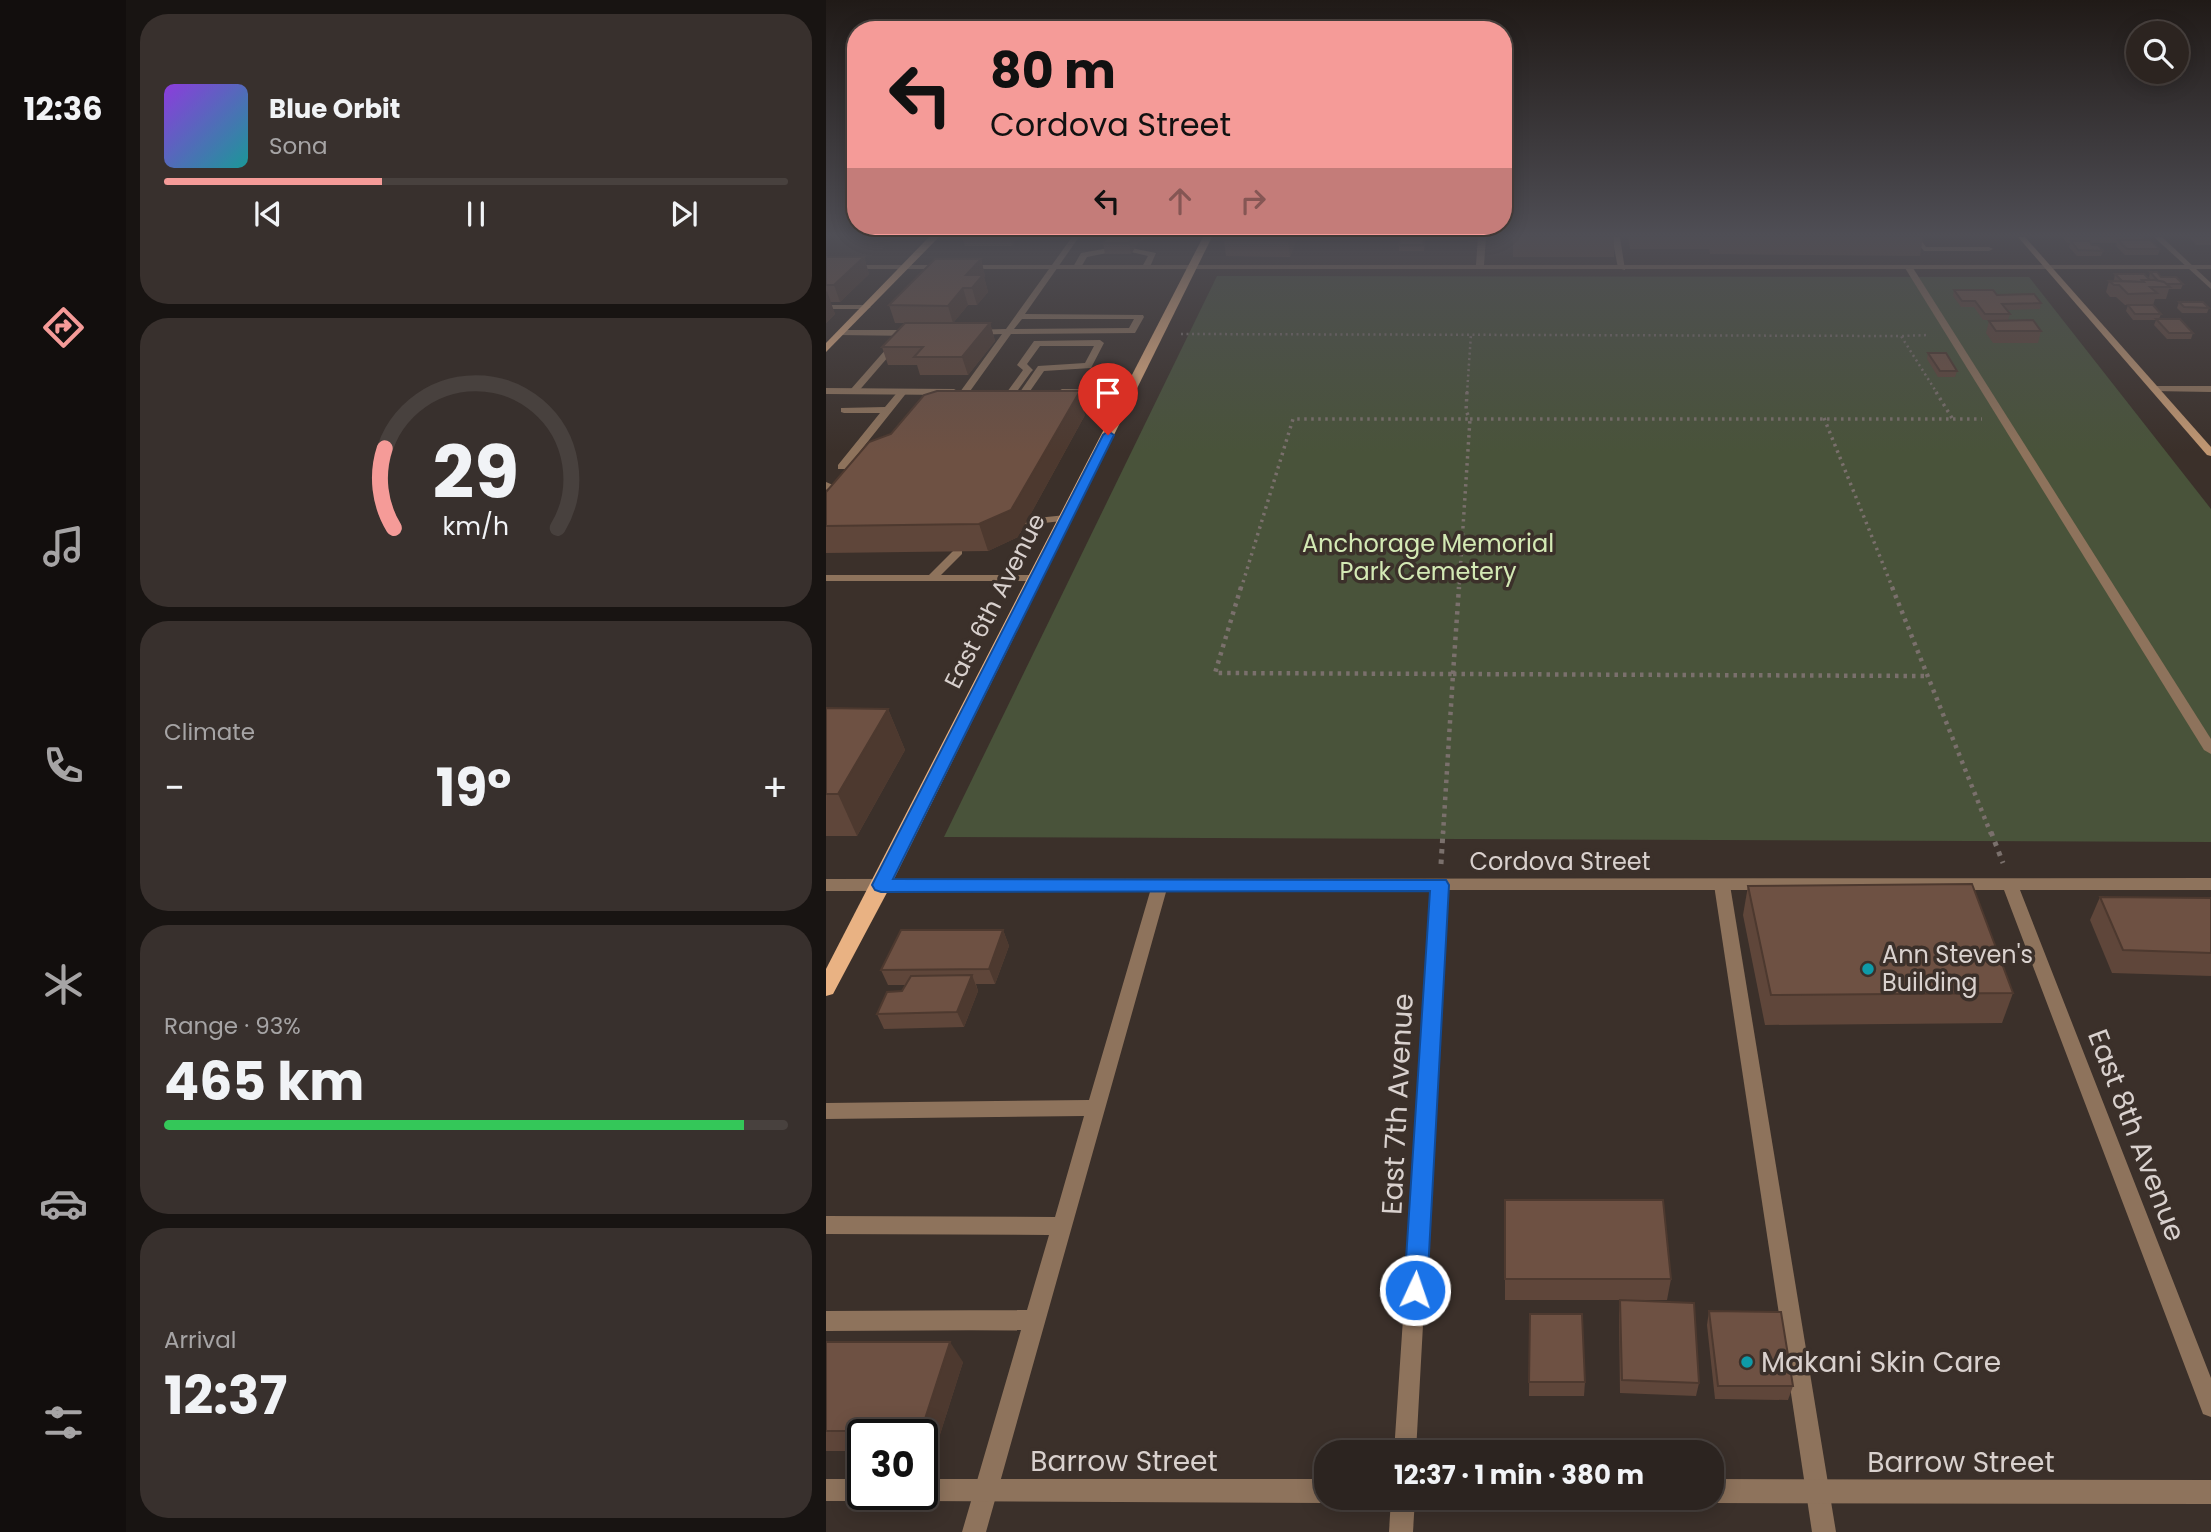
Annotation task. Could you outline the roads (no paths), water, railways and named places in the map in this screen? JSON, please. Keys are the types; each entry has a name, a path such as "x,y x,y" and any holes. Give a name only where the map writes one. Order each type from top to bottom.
{"main road":[{"path":"826,349 866,308"},
{"name":"East 6th Avenue","path":"826,988 881,885 1171,308"}],"street":[{"path":"965,392 1024,308"},
{"path":"1934,308 2211,750"},
{"path":"2083,308 2211,453"},
{"path":"969,332 1132,331 1140,317 1019,316"},
{"path":"842,333 930,332"},
{"path":"854,391 905,333"},
{"path":"1012,392 1028,370 1022,365 1037,344 1100,343 1088,366 1041,368 1025,392"},
{"path":"2157,389 2211,389"},
{"path":"826,391 977,392"},
{"path":"842,467 903,391"},
{"path":"1001,392 1038,392"},
{"path":"1051,392 1129,393"},
{"path":"844,410 888,410"},
{"path":"1027,522 1066,518"},
{"path":"932,578 958,552"},
{"path":"826,578 1035,578"},
{"path":"1722,884 1824,1532"},
{"name":"East 8th Avenue","path":"2010,884 2211,1406"},
{"name":"Cordova Street","path":"826,885 2211,884"},
{"path":"974,1532 1160,885"},
{"name":"East 7th Avenue","path":"1406,1440 1440,885"},
{"path":"826,1111 1096,1108"},
{"path":"826,1225 1062,1226"},
{"path":"826,1321 1036,1320"},
{"path":"826,1490 847,1490"},
{"name":"Barrow Street","path":"938,1490 1314,1491"},
{"name":"Barrow Street","path":"1724,1491 2211,1492"},
{"path":"1401,1532 1402,1510"}],"place":[{"name":"Ann Steven's Building","path":"1868,969"},
{"name":"Makani Skin Care","path":"1747,1362"}],"park label":[{"name":"Anchorage Memorial Park Cemetery","path":"1428,558"}]}
